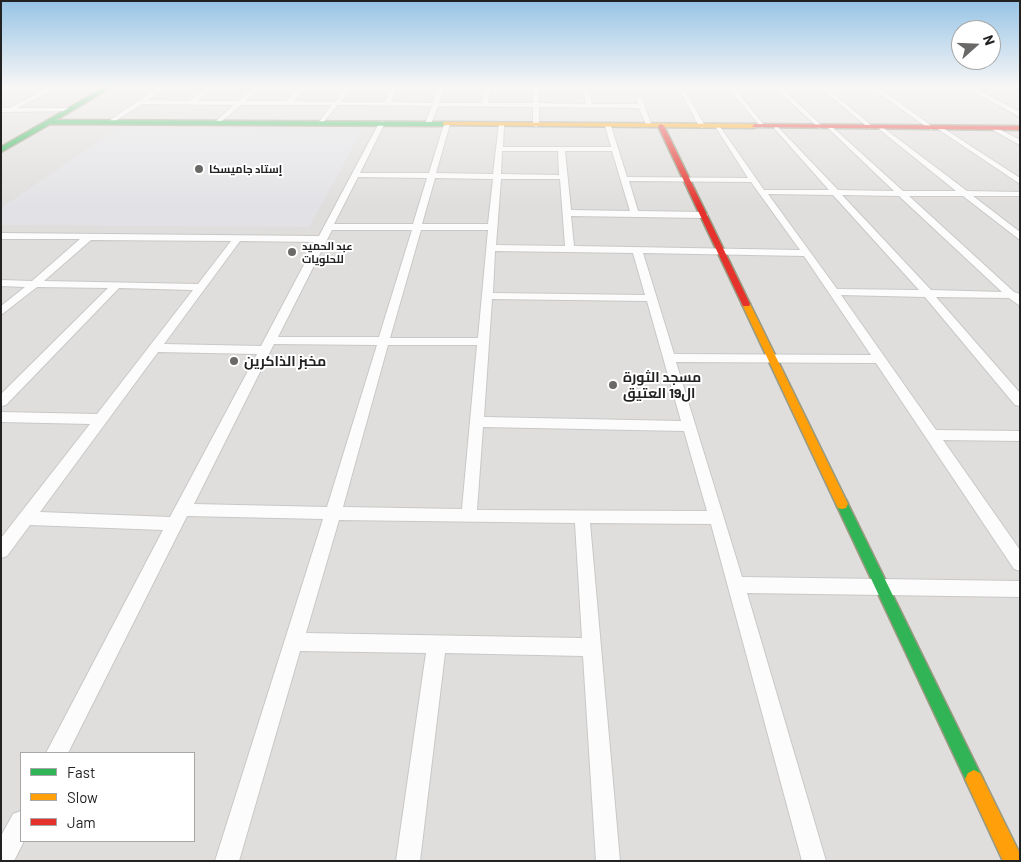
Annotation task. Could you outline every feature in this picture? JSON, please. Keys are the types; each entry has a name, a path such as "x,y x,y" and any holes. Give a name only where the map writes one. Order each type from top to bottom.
{"street":[{"path":"1,150 42,126"},
{"path":"58,752 327,233 380,126"},
{"path":"227,861 333,513 415,227 446,126"},
{"path":"469,516 501,126"},
{"path":"608,126 635,215"},
{"path":"661,126 1013,861"},
{"path":"718,126 761,192 807,252 1020,564"},
{"path":"765,126 1020,128"},
{"path":"932,126 1020,182"},
{"path":"776,127 834,193 928,294 1020,402"},
{"path":"825,127 1016,295 1020,303"},
{"path":"876,128 1020,237"},
{"path":"993,128 1020,143"},
{"path":"499,149 615,149"},
{"path":"561,149 562,177 570,249"},
{"path":"356,175 562,177"},
{"path":"624,179 753,180"},
{"path":"761,192 1020,194"},
{"path":"567,214 704,215"},
{"path":"1,236 238,238 415,227 493,227"},
{"path":"1,312 89,237"},
{"path":"1,551 99,419 157,348 238,238"},
{"path":"492,248 807,252"},
{"path":"637,250 717,518 814,861"},
{"path":"1,283 118,284 201,288"},
{"path":"1,402 118,284"},
{"path":"834,292 1016,295"},
{"path":"488,296 651,298"},
{"path":"157,348 383,341 484,342"},
{"path":"669,358 880,359"},
{"path":"1,418 99,419"},
{"path":"477,422 690,426"},
{"path":"931,435 1020,436"},
{"path":"184,510 469,516 717,518"},
{"path":"582,517 608,861"},
{"path":"26,518 176,524"},
{"path":"736,585 1020,589"},
{"path":"293,642 592,647"},
{"path":"408,861 437,644"},
{"path":"1,861 20,824"}],"shaded area":[{"path":"1,126 1020,126 1020,861 1,861"},
{"name":"إستاد جاميسكا","path":"116,129 363,130 309,227 1,225 1,208"}],"traffic: fast":[{"path":"1,150 42,126"},
{"path":"842,504 974,779"}],"traffic: slow":[{"path":"746,304 842,504"},
{"path":"974,779 1013,861"}],"traffic: jam":[{"path":"661,126 746,304"},
{"path":"784,126 1020,128"}],"place":[{"name":"إستاد جاميسكا","path":"199,169"},
{"name":"عبد الحميد للحلويات","path":"292,252"},
{"name":"مخبز الذاكرين","path":"234,361"},
{"name":"مسجد الثورة ال19 العتيق","path":"613,385"}]}
